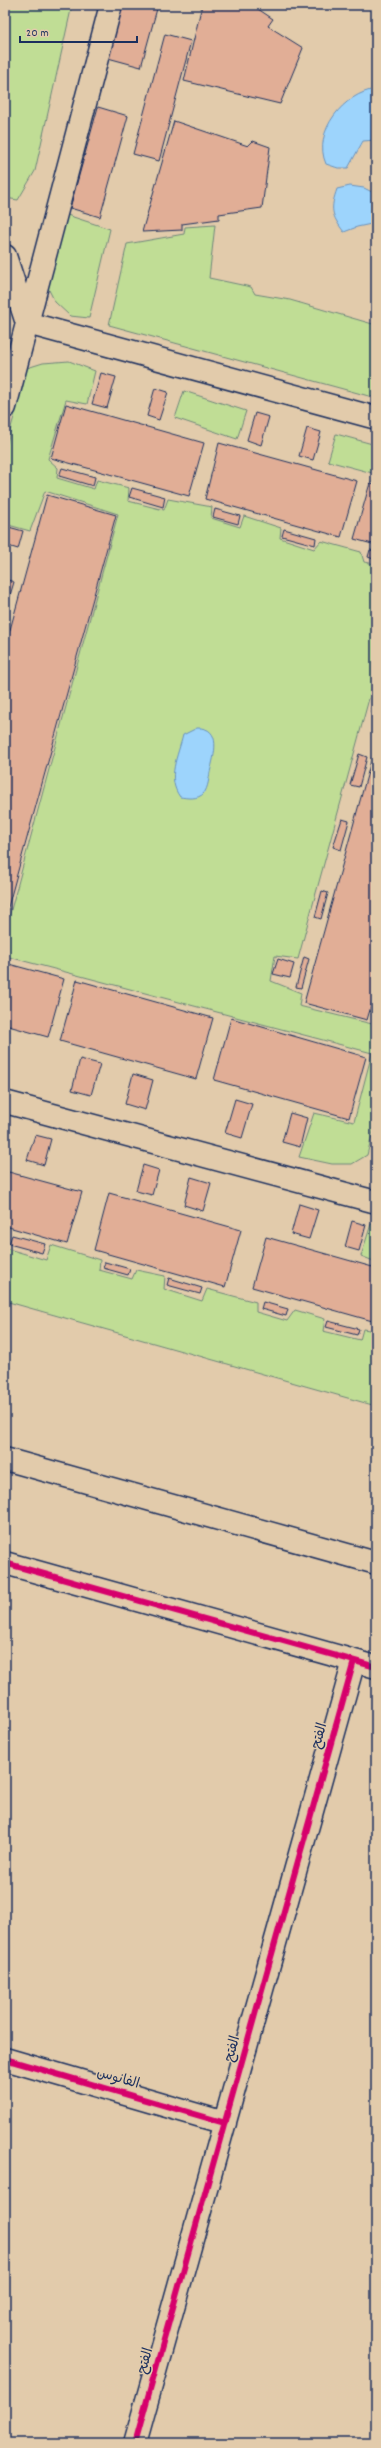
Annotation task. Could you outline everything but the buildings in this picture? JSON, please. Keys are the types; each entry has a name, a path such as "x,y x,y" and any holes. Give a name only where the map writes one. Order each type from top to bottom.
{"street":[{"path":"5,407 111,5"},
{"path":"5,256 27,323"},
{"path":"27,323 376,418"},
{"path":"5,1102 376,1202"},
{"path":"5,1459 376,1563"},
{"path":"5,1563 376,1667"},
{"name":"الفتح","path":"136,2443 354,1661"},
{"name":"الفانوس","path":"5,2059 225,2123"}],"green space":[{"path":"5,5 72,5 35,171 18,200 5,198"},
{"path":"67,215 110,229 89,318 70,316 55,302 47,286"},
{"path":"215,225 209,278 251,287 255,294 290,300 376,325 376,398 109,325 127,244 184,234 185,227"},
{"path":"69,361 95,371 87,404 66,400 48,459 58,468 57,478 94,489 97,480 129,488 128,501 164,510 168,499 212,507 211,518 240,527 244,516 281,528 280,538 314,549 321,541 361,552 364,562 376,564 376,673 298,959 275,956 271,981 301,993 299,1006 372,1024 376,1008 376,1120 367,1155 352,1164 332,1164 299,1157 314,1113 354,1122 372,1053 5,956 5,932 118,514 45,491 30,531 5,524 5,450 27,368 43,363"},
{"path":"184,391 246,411 237,439 175,418"},
{"path":"336,434 376,445 376,474 328,461"},
{"path":"376,1223 376,1262 361,1256 371,1224"},
{"path":"51,1245 100,1260 99,1270 132,1279 136,1270 165,1276 164,1289 202,1301 207,1289 256,1302 256,1312 287,1321 295,1310 325,1319 323,1331 360,1340 363,1329 376,1331 376,1406 5,1301 5,1248 46,1260"}],"water":[{"path":"376,89 376,140 363,141 348,168 338,168 326,164 323,152 323,139 327,127 334,116 342,106 353,98 364,92"},
{"path":"350,186 364,188 376,194 376,223 357,227 344,232 334,216 333,202 337,189"},
{"path":"197,728 205,729 211,732 214,737 215,744 208,783 204,793 199,797 180,797 174,782 174,767 183,735"}],"cycle path":[{"path":"5,1563 376,1667"},
{"path":"135,2443 354,1661"},
{"path":"5,2059 225,2123"}]}
